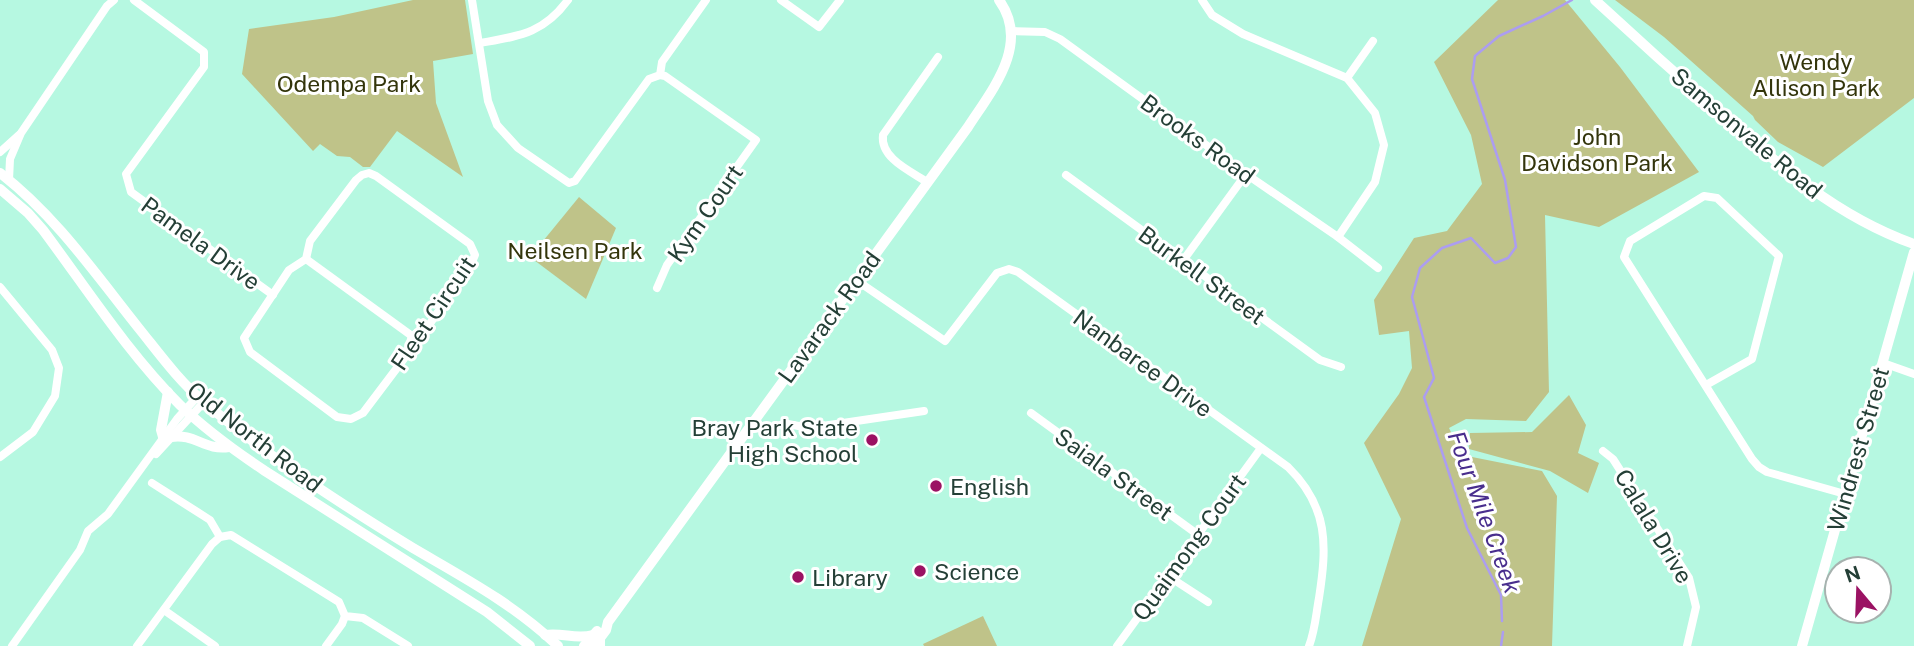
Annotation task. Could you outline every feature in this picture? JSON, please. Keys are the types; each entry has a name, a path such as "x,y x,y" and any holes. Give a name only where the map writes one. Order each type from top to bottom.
{"main road":[{"name":"Samsonvale Road","path":"1595,0 1810,189 1852,217 1914,244"},
{"name":"Old North Road","path":"5,176 30,197 54,223 167,364 200,399 272,455 328,493 490,592 558,646"},
{"name":"Old North Road","path":"0,189 43,230 133,351 188,412 229,447 487,612 530,646"},
{"path":"168,392 161,430 167,437 188,437 215,449 229,447"},
{"path":"545,635 557,633 597,641"}],"street":[{"path":"5,176 21,133 107,6 114,0"},
{"name":"Pamela Drive","path":"134,0 204,52 204,67 126,174 131,192 273,295"},
{"path":"472,0 491,113 501,131 517,148 569,183 575,181 649,79 660,75 662,62 706,0"},
{"path":"480,43 531,33 547,24 568,0"},
{"path":"781,0 819,27 840,0"},
{"path":"999,0 1007,14 1011,31"},
{"path":"1202,0 1212,15 1243,34 1347,78 1375,113 1384,145 1376,182 1338,237"},
{"name":"Brooks Road","path":"1011,31 1045,32 1060,39 1378,268"},
{"name":"Lavarack Road","path":"584,646 597,641 608,622 968,127 1000,77 1007,61 1011,31"},
{"path":"1347,78 1373,41"},
{"path":"927,182 889,155 882,143 883,135 938,57"},
{"name":"Kym Court","path":"657,288 667,265 756,140 660,75"},
{"path":"0,152 21,133"},
{"name":"Fleet Circuit","path":"365,174 376,176 470,244 475,252 472,262 429,325 411,336 407,356 363,413 351,419 341,418 247,347 244,340 246,332 273,295 289,270 306,259 310,241 358,178 365,174"},
{"path":"1182,262 1246,174"},
{"name":"Burkell Street","path":"1066,176 1320,360 1341,367"},
{"path":"1706,385 1752,359 1779,256 1717,198 1704,196 1630,240 1624,257 1706,385 1759,467 1845,494"},
{"name":"Windrest Street","path":"1803,646 1914,252"},
{"path":"306,259 411,336"},
{"name":"Nanbaree Drive","path":"856,280 945,341 997,273 1009,270 1018,272 1288,467 1300,479 1317,506 1322,525 1324,564 1309,646"},
{"path":"0,287 52,350 60,368 55,396 33,432 0,457"},
{"path":"1883,363 1914,374"},
{"path":"12,646 80,550 88,531 108,514 121,494 200,399"},
{"path":"788,424 809,428 924,411"},
{"name":"Saiala Street","path":"1031,413 1196,534"},
{"name":"Quaimong Court","path":"1117,646 1261,448"},
{"name":"Calala Drive","path":"1603,451 1613,459 1689,578 1696,607 1687,646"},
{"path":"152,482 210,520 220,537"},
{"path":"137,646 220,537 231,535 339,602 345,616 326,646"},
{"path":"1168,576 1208,602"},
{"path":"164,610 215,646"},
{"path":"345,616 363,618 408,646"}],"green space":[{"name":"Odempa Park","path":"413,0 465,0 473,54 433,61 436,103 463,177 397,131 370,167 363,167 350,157 337,156 320,144 313,151 242,74 249,29 334,17"},
{"name":"John Davidson Park","path":"1498,0 1565,0 1620,67 1699,172 1599,227 1545,215 1549,392 1526,421 1466,419 1449,428 1462,455 1542,471 1557,496 1552,646 1362,646 1401,519 1364,443 1399,394 1412,368 1409,331 1379,335 1374,300 1414,238 1447,231 1482,184 1471,135 1434,62"},
{"name":"Wendy Allison Park","path":"1615,0 1914,0 1914,98 1823,167 1778,142 1753,116 1664,37"},
{"name":"Neilsen Park","path":"579,197 616,228 586,299 530,257"},
{"path":"1569,395 1586,425 1578,453 1599,463 1588,493 1550,471 1469,449 1470,433 1532,432"},
{"path":"983,616 997,646 923,644"}],"waterway":[{"name":"Four Mile Creek","path":"1502,621 1501,595 1467,528 1424,397 1434,378 1412,297 1420,268 1442,248 1471,238 1495,263 1508,258 1516,247 1505,180 1472,79 1475,56 1499,36 1572,0"},
{"name":"Four Mile Creek","path":"1501,646 1503,632"}],"place":[{"name":"Bray Park State High School","path":"872,440"},
{"name":"English","path":"936,486"},
{"name":"Science","path":"920,571"},
{"name":"Library","path":"798,577"}]}
